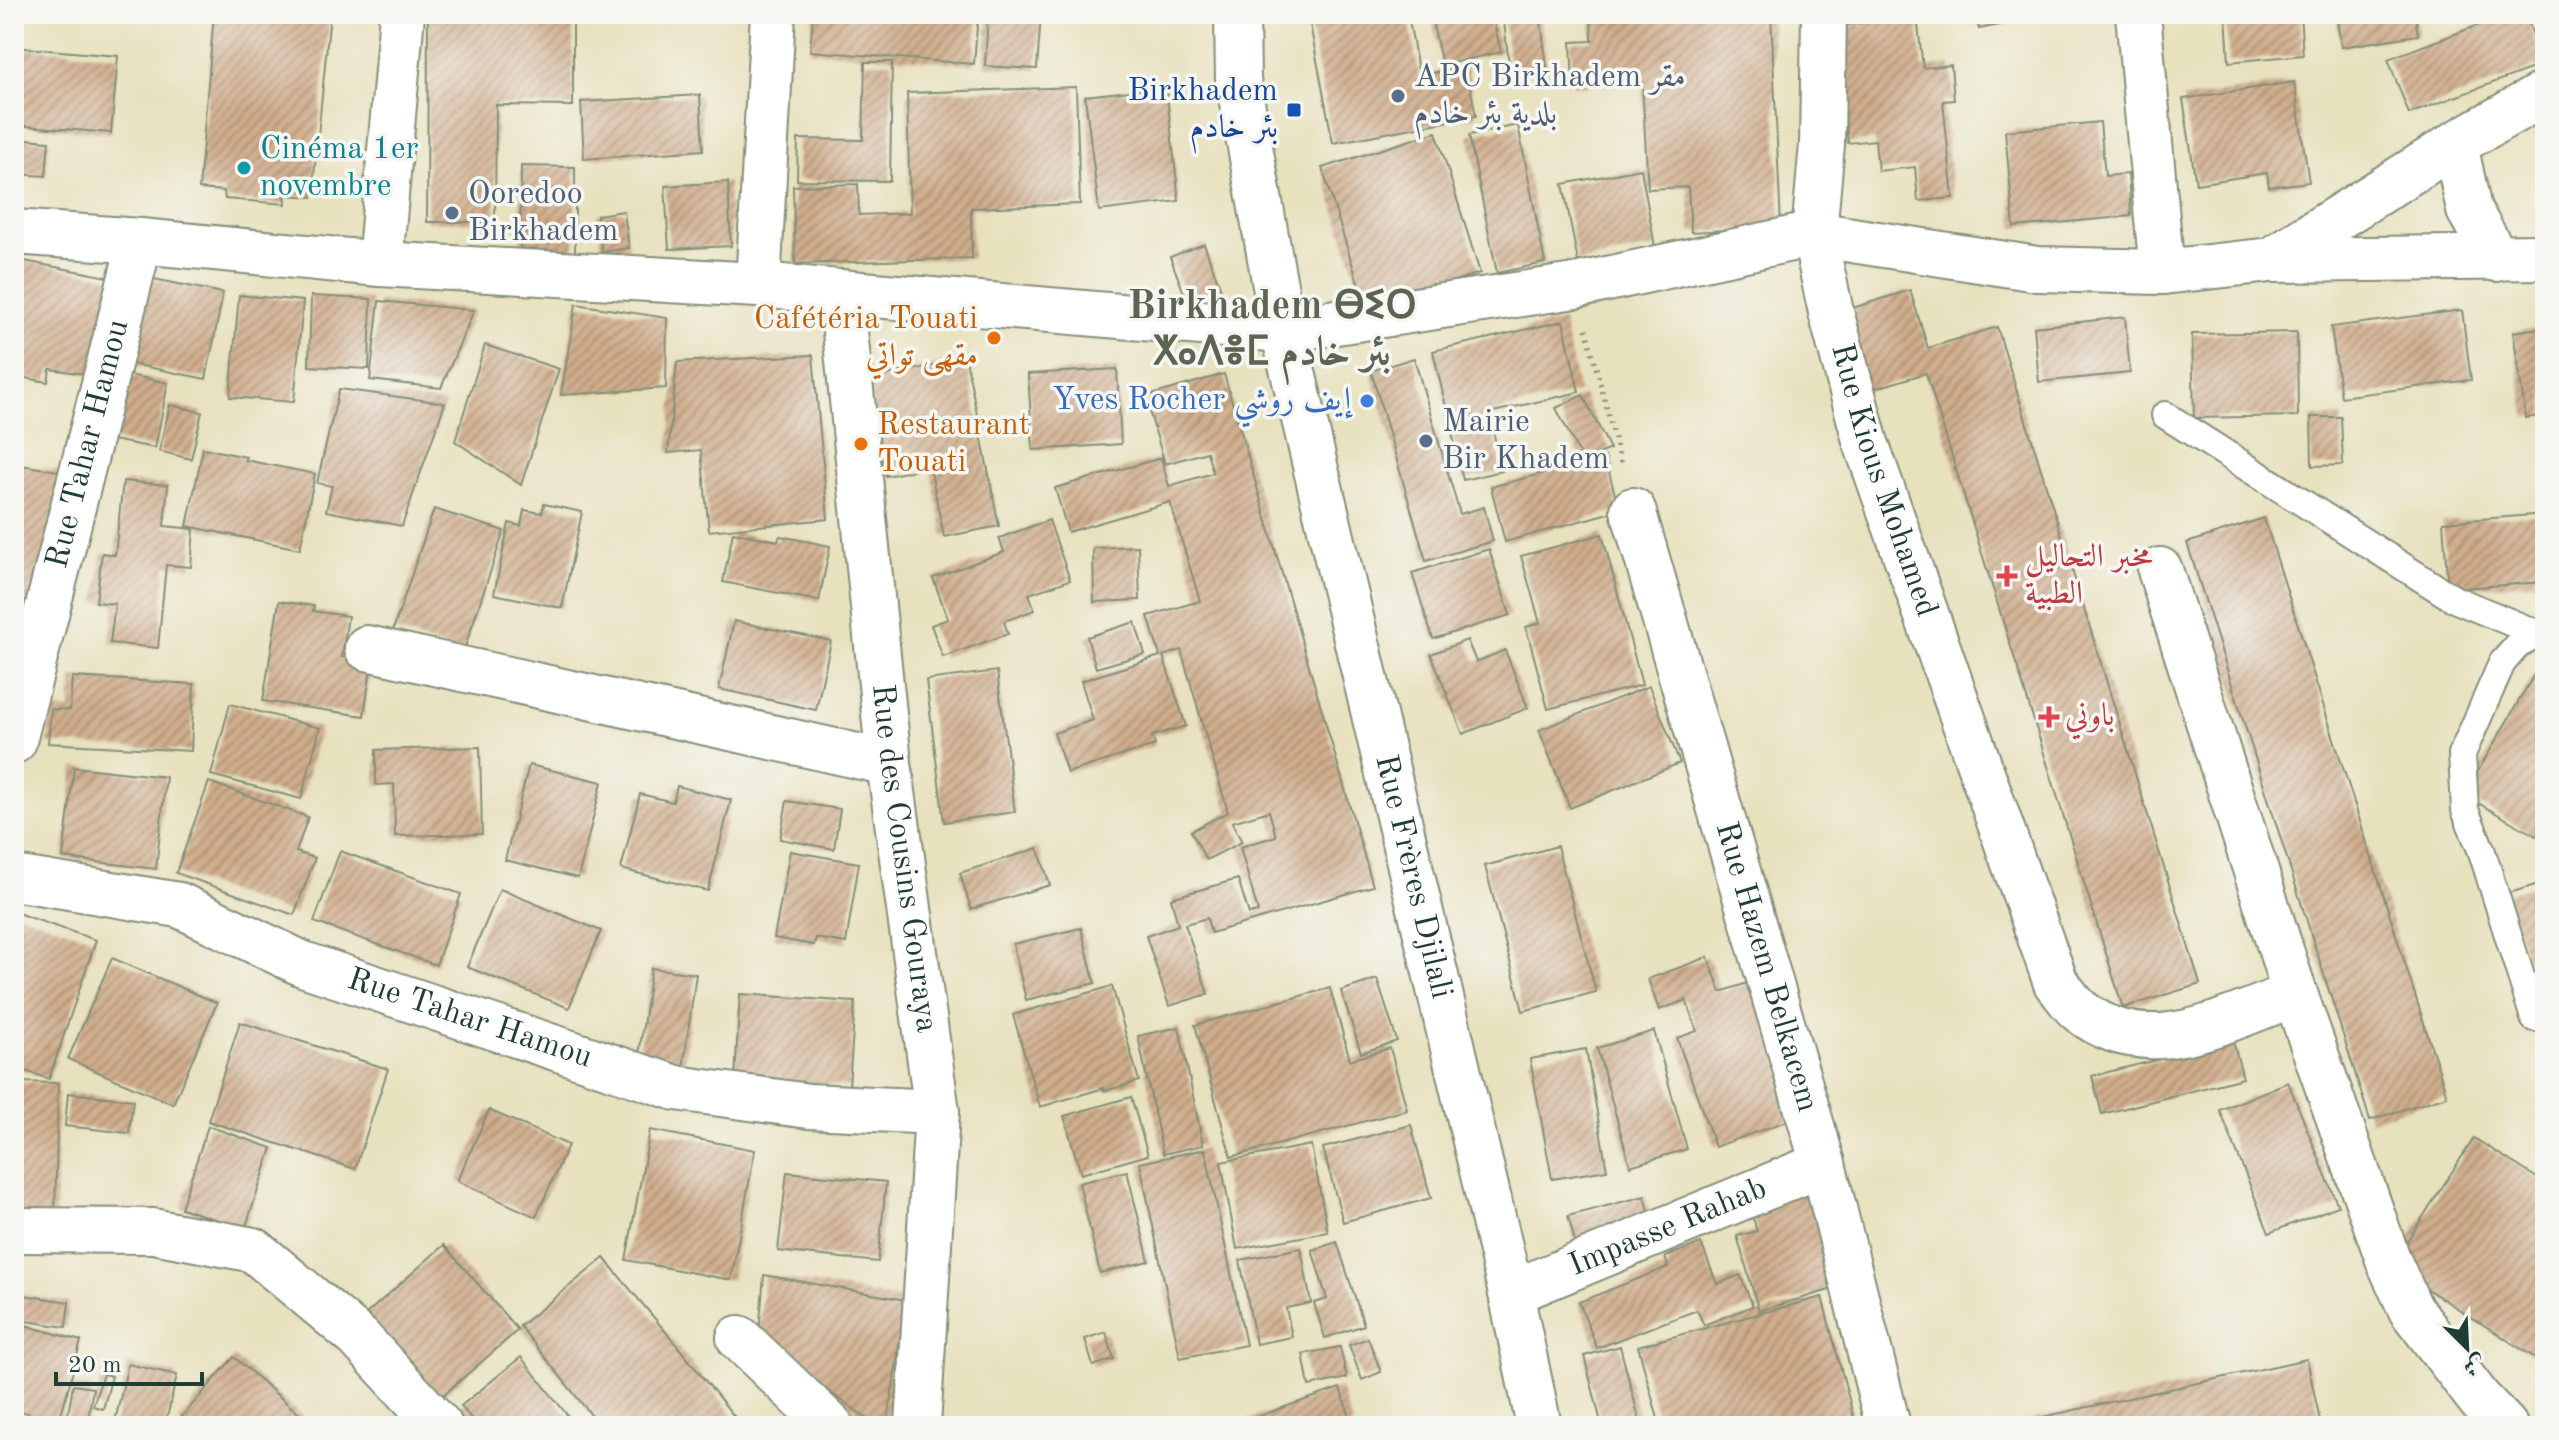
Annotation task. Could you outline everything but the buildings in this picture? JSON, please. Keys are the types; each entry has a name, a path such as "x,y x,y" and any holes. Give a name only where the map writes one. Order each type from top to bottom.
{"street":[{"path":"380,264 402,14"},
{"path":"758,285 773,14"},
{"name":"Rue Frères Djilali","path":"1237,14 1238,80 1283,330 1511,1293 1539,1426"},
{"name":"Rue Kious Mohamed","path":"1824,14 1822,144 1814,234 1831,312 1865,440 2056,983 2078,1010 2107,1028 2140,1038 2175,1036 2295,994"},
{"path":"2138,14 2162,272"},
{"path":"2271,260 2455,144 2545,93"},
{"path":"2455,144 2469,210 2497,259"},
{"path":"14,232 380,264 758,285 1283,330 1575,286 1814,234 2037,269 2162,272 2271,260 2545,257"},
{"name":"Rue Tahar Hamou","path":"14,741 140,241"},
{"name":"Rue des Cousins Gouraya","path":"841,292 889,763 937,1112 918,1426"},
{"name":"Rue Hazem Belkacem","path":"1633,510 1823,1164 1888,1426"},
{"path":"2160,570 2295,994 2400,1289 2420,1321 2479,1399 2505,1426"},
{"path":"367,648 889,763"},
{"name":"Rue Tahar Hamou","path":"14,878 179,905 303,964 676,1088 809,1106 937,1112"},
{"name":"Impasse Rahab","path":"1511,1293 1823,1164"},
{"path":"14,1230 153,1231 254,1250 358,1337 440,1426"},
{"path":"739,1338 831,1426"}],"lane":[{"path":"2165,415 2454,599 2540,634"},
{"path":"2534,1018 2482,852 2465,810 2462,754 2502,663 2517,646 2540,634"}],"path":[{"path":"1575,286 1633,510"}],"place":[{"name":"APC Birkhadem مقر بلدية بئر خادم","path":"1398,96"},
{"name":"Birkhadem بئر خادم","path":"1294,110"},
{"name":"Cinéma 1er novembre","path":"244,168"},
{"name":"Ooredoo Birkhadem","path":"452,213"},
{"name":"Cafétéria Touati مقهى تواتي","path":"994,338"},
{"name":"Yves Rocher إيف روشي","path":"1367,401"},
{"name":"Mairie Bir Khadem","path":"1426,441"},
{"name":"Restaurant Touati","path":"861,444"},
{"name":"مخبر التحاليل الطبية","path":"2007,576"},
{"name":"باوني","path":"2049,717"}],"district":[{"name":"Birkhadem ⴱⵉⵔ ⵅⴰⴷⴻⵎ بئر خادم","path":"1272,331"}]}
